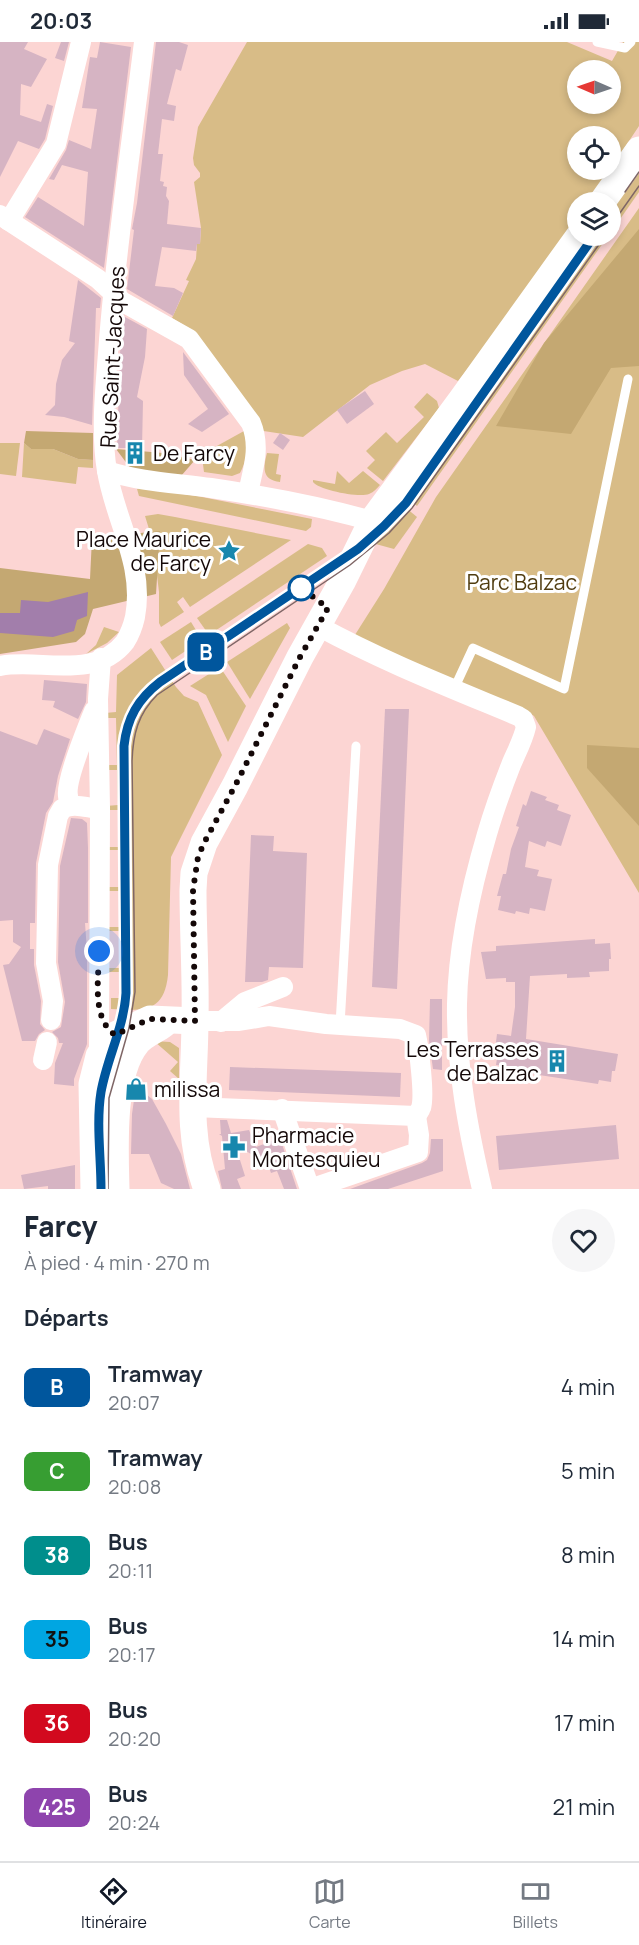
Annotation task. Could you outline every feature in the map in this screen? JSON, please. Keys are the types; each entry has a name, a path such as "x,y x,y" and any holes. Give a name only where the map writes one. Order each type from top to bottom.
{"street":[{"path":"81,42 56,144 4,218 98,279 123,302 189,339 251,423 257,446 248,494"},
{"name":"Rue Saint-Jacques","path":"101,658 119,648 126,640 134,622 137,596 133,555 107,471 105,391 114,292 144,42"},
{"path":"609,192 639,150"},
{"path":"207,1189 200,1172 194,1145 193,890 198,857 372,521 572,246"},
{"path":"107,471 130,478 248,494 327,508 372,521"},
{"path":"318,626 355,645 518,716 523,719 526,727 487,833 469,911 458,986 457,1019 462,1084 471,1143 482,1189"},
{"path":"0,666 66,667 101,658 98,699 99,1056 92,1084 94,1189"},
{"path":"72,804 68,797 68,788 98,699"},
{"path":"52,1011 46,963 48,865 58,816 62,808 72,804 100,809"},
{"path":"116,1189 117,1098 123,1073 138,1041 283,987"},
{"path":"99,1013 104,1025 115,1035"},
{"path":"99,1056 115,1035 150,1019 195,1020 269,1016 340,1025 400,1029 416,1035 420,1049 422,1097 421,1108 416,1116 419,1136 418,1152 310,1189 282,1109"},
{"path":"193,1107 416,1116"}],"lane":[{"path":"597,42 625,48 631,42"},
{"path":"454,689 473,648 564,689 628,379"},
{"path":"340,1025 356,746"}],"green space":[{"path":"247,42 567,42 610,60 567,60 567,114 621,114 621,60 613,60 623,42 639,42 639,126 621,153 621,126 567,126 567,180 602,180 594,192 567,192 567,231 506,321 458,381 425,364 402,371 370,385 303,437 257,430 228,376 195,332 172,318 189,281 186,280 196,259 197,244 200,244 201,228 194,182 200,177 200,173 194,165 198,127"},
{"path":"639,165 639,192 621,218 620,192"},
{"name":"Parc Balzac","path":"639,208 639,893 534,716 524,709 353,638 384,589 436,497 612,246 621,246 621,234"},
{"path":"582,246 601,246 417,506 401,493"},
{"path":"427,393 437,401 439,408 383,481 367,468 375,460 366,451 386,432 397,443 424,417 414,407"},
{"path":"244,431 246,452 240,473 232,476 204,472 201,450 206,452"},
{"path":"0,443 20,443 16,476 0,474"},
{"path":"24,443 31,449 53,449 78,459 93,460 93,468 78,467 76,484 22,477"},
{"path":"267,453 279,454 276,474 281,475 280,482 270,479 265,472"},
{"path":"337,471 349,483 363,471 380,485 369,494 357,495 331,490 313,482 313,480 335,484"},
{"path":"137,489 197,496 312,519 311,527 306,531 139,496"},
{"path":"400,503 417,517 394,549 372,543"},
{"path":"158,514 291,540 190,607 183,597 177,602 184,612 161,627 153,542 145,516"},
{"path":"308,544 322,548 327,556 209,635 197,618"},
{"path":"191,622 202,640 172,660 160,642"},
{"path":"287,623 290,628 250,699 227,662"},
{"path":"104,627 119,632 107,643 86,654 96,645"},
{"path":"151,648 176,687 184,696 198,702 222,755 171,857 168,975 162,997 157,1003 142,1009 111,1009 111,998 120,998 120,972 108,972 107,968 120,968 120,931 107,931 107,927 119,927 119,891 107,891 107,887 119,887 118,850 106,850 107,847 118,847 118,810 106,810 106,806 118,805 117,770 106,770 106,765 117,765 116,718 105,718 105,713 116,712 117,675"},
{"path":"220,667 246,706 228,742 206,695 190,686"},
{"path":"154,1041 170,1042 179,1048 179,1079 170,1071 178,1062"}],"shaded area":[{"path":"639,229 639,366 611,368 571,434 496,426 544,343"},
{"path":"26,431 93,433 93,460 78,459 53,449 31,449 24,443"},
{"path":"116,449 163,453 195,460 181,476 131,469"},
{"path":"160,531 156,594 93,609 85,634 76,642 0,654 0,568 90,579 92,538"},
{"path":"88,592 87,616 77,620 74,631 53,637 0,633 0,613 20,613 21,600 48,602"},
{"path":"587,745 639,748 639,826 587,768"}],"building":[{"path":"0,42 28,42 24,49 47,59 31,87 21,84 20,115 41,122 47,104 53,106 45,139 39,149 18,141 0,177"},
{"path":"61,42 69,42 64,61 55,58"},
{"path":"100,42 131,47 104,268 25,217 38,197 84,226 88,172 62,165 54,180 49,179 66,150 69,140 91,149 97,109 82,108 90,57 97,58"},
{"path":"156,42 179,42 188,45 181,71 176,69 167,104 176,106 174,121 162,119 158,154 163,154 160,181 164,182 163,186 167,187 166,196 169,201 167,224 201,228 200,244 197,244 196,251 162,247 155,286 174,288 183,293 173,316 127,289 134,230 132,229"},
{"path":"78,280 101,298 100,308 96,308 92,425 64,417 45,415 55,405 56,384 62,360 75,343 69,341"},
{"path":"123,318 147,329 145,357 137,397 143,401 142,448 117,448 120,353"},
{"path":"183,352 229,414 202,432 188,424 208,409 184,375"},
{"path":"365,391 374,404 347,424 337,410"},
{"path":"280,433 290,440 283,450 273,443"},
{"path":"44,680 87,684 86,702 78,719 53,707 55,701 42,700"},
{"path":"385,709 409,709 397,989 372,987"},
{"path":"44,729 70,739 58,776 53,802 46,813 36,863 35,923 30,923 30,949 34,949 34,965 41,1001 40,1024 45,1030 35,1041 22,1041 3,965 9,964 21,947 13,942 13,920 0,921 0,731 37,745"},
{"path":"531,791 547,797 545,800 559,805 557,810 571,815 561,846 547,841 545,847 529,841 525,867 539,870 537,876 552,879 545,911 530,908 529,914 516,911 515,914 498,910 501,896 497,896 503,874 506,874 523,804 526,806"},
{"path":"71,818 82,819 87,823 88,848 88,923 85,923 87,1044 74,1079 74,1086 54,1084 55,1063 63,1043 59,1043 58,1038 52,1032 61,1027 65,1002 58,962 60,866"},
{"path":"251,835 274,836 273,851 307,853 303,968 269,967 268,980 262,982 245,982"},
{"path":"595,939 595,944 610,943 609,971 589,972 590,977 567,978 567,974 530,976 526,1039 618,1054 611,1082 599,1080 598,1084 507,1070 508,1066 496,1065 497,1058 494,1058 497,1034 511,1036 515,1007 515,982 506,982 506,978 486,979 481,952 496,951 496,946"},
{"path":"430,999 442,999 442,1070 433,1069 429,1041"},
{"path":"230,1067 401,1073 400,1097 229,1090"},
{"path":"136,1086 152,1099 166,1124 181,1154 190,1189 174,1189 161,1183 149,1154 131,1154 132,1114"},
{"path":"220,1120 227,1120 231,1133 249,1130 256,1147 280,1138 297,1189 284,1189 277,1171 271,1173 268,1165 235,1144 245,1176 237,1179 241,1189 222,1189 218,1171 225,1169 222,1136 219,1134 221,1134"},
{"path":"616,1125 619,1159 499,1170 496,1136"},
{"path":"431,1139 443,1139 443,1171 388,1189 350,1189 427,1160"},
{"path":"75,1165 75,1189 48,1189 48,1186 24,1189 21,1175"}],"tram line":[{"path":"625,192 639,172"},
{"path":"621,211 639,186"},
{"name":"B","path":"101,1189 100,1098 124,1012 126,993 124,746 125,733 135,708 150,689 334,567 384,526 406,503 587,246"},
{"path":"108,1189 109,1098 129,1028 135,992 132,761 135,733 141,717 157,695 350,565 389,533 412,508 598,246"}],"place":[{"name":"De Farcy","path":"135,453"},
{"name":"Place Maurice de Farcy","path":"229,551"},
{"name":"Les Terrasses de Balzac","path":"557,1061"},
{"name":"milissa","path":"136,1089"},
{"name":"Pharmacie Montesquieu","path":"234,1147"}],"route":[{"path":"99,951 99,1013 109,1031 115,1035 150,1019 195,1021 194,873 204,843 300,657 328,608 301,588"}]}
